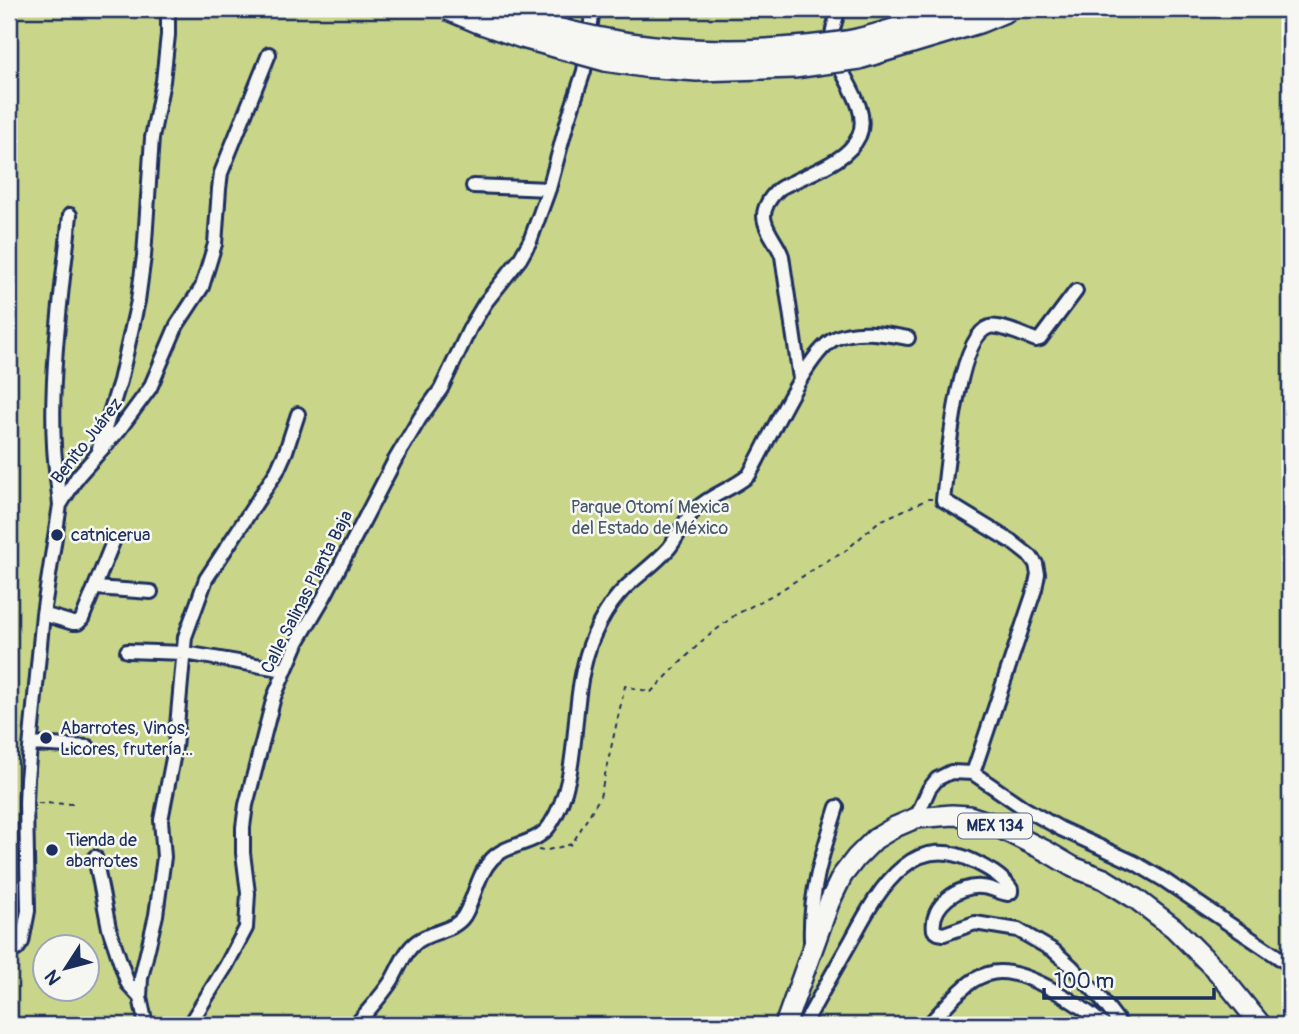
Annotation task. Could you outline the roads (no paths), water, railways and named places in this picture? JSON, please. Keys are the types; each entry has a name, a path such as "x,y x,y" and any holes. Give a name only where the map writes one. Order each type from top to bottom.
{"highway":[{"path":"448,9 523,37 592,56 645,66 697,70 794,67 859,58 966,26 1010,9"},
{"path":"489,9 570,33 648,47 698,51 793,48 845,42 958,9"}],"main road":[{"name":"MEX 134","path":"785,1025 829,903 842,876 856,858 875,839 895,827 916,818 952,815 969,817 1014,834 1073,867 1104,879 1136,899 1174,928 1218,972 1261,1025"}],"street":[{"path":"96,455 120,381 138,301 144,256 152,138 163,81 168,9"},
{"path":"559,9 584,71"},
{"name":"Calle Salinas Planta Baja","path":"191,1024 246,928 248,892 243,827 246,805 274,697 298,641 324,597 395,460 440,388 485,303 520,259 530,241 584,71 593,9"},
{"path":"800,379 782,256 765,223 765,211 768,202 780,188 832,162 852,148 860,135 862,122 855,93 832,49 832,35 839,9"},
{"name":"Benito Juárez","path":"9,953 17,949 22,942 28,911 26,803 43,614 60,505 78,476 119,430 150,387 177,325 202,287 215,243 222,173 269,54"},
{"path":"473,186 549,188"},
{"path":"60,505 54,446 54,411 58,336 70,215"},
{"path":"972,773 1038,574 1031,556 943,500 960,384 970,348 983,330 993,326 1040,339 1076,291"},
{"path":"356,1025 392,979 410,947 419,940 456,926 464,916 490,860 502,850 541,835 551,824 563,798 568,778 584,665 607,610 624,589 670,547 694,511 749,475 800,379 832,340 862,333 908,338"},
{"path":"146,1025 140,997 141,978 156,915 164,858 160,820 175,748 185,638 206,579 277,471 298,414"},
{"path":"43,614 73,623 82,619 113,541"},
{"path":"96,588 151,592"},
{"path":"127,652 185,653 285,670"},
{"path":"31,744 88,747"},
{"path":"916,818 929,789 937,779 951,772 972,773 1061,829 1135,863 1164,880 1290,965"},
{"path":"812,952 810,919 814,890 837,807"},
{"path":"804,1025 879,893 903,867 936,852 951,852 970,860 992,871 1012,889 1008,894 981,887 961,890 948,897 938,911 933,923 934,930 944,934 975,923 1018,930 1054,951 1072,967 1121,1025"},
{"path":"95,857 109,928 128,984 140,997"},
{"path":"928,1025 974,980 1000,972 1058,992 1104,1025"}],"place":[{"name":"catnicerua","path":"57,535"},
{"name":"Abarrotes, Vinos, Licores, frutería...","path":"46,738"},
{"name":"Tienda de abarrotes","path":"52,850"}],"park label":[{"name":"Parque Otomí Mexica del Estado de México","path":"650,517"}]}
